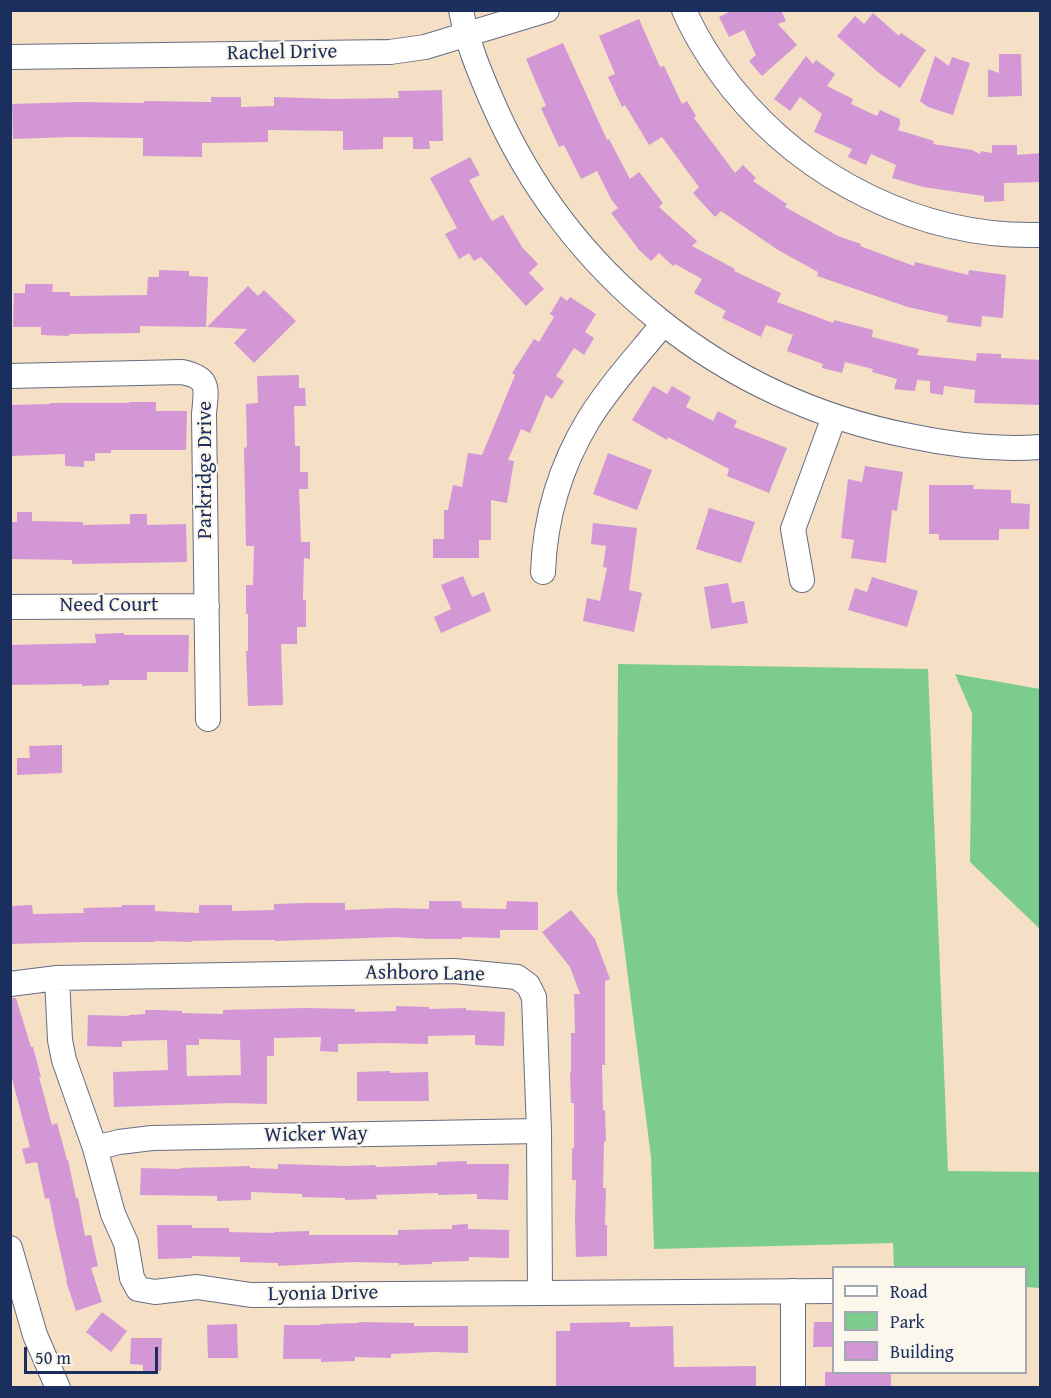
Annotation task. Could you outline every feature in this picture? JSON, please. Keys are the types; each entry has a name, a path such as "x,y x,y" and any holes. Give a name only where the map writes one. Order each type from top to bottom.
{"street":[{"path":"461,10 480,73 504,128 528,172 556,214 587,253 615,282 663,324 701,352 744,378 834,417 884,431 933,441 983,446 1041,447"},
{"name":"Rachel Drive","path":"10,57 390,52 424,47 547,10"},
{"path":"684,10 721,74 747,106 807,161 842,183 884,204 916,216 995,233 1041,235"},
{"path":"543,572 550,513 570,454 590,418 663,324"},
{"name":"Parkridge Drive","path":"10,376 182,372 195,375 203,381 206,390 204,414 208,719"},
{"path":"802,579 793,530 834,417"},
{"name":"Need Court","path":"10,607 207,606"},
{"name":"Ashboro Lane","path":"10,984 57,978 454,971 517,977 528,985 534,997 539,1131 540,1292"},
{"name":"Lyonia Drive","path":"57,978 60,1040 64,1060 95,1148 113,1214 126,1243 132,1278 138,1289 155,1292 197,1287 251,1295 832,1291"},
{"name":"Wicker Way","path":"95,1148 152,1138 539,1131"},
{"path":"10,1248 35,1335 58,1388"},
{"path":"793,1291 793,1388"}],"green space":[{"path":"618,664 928,669 948,1171 1040,1172 1040,1288 1027,1287 1027,1266 894,1266 893,1243 654,1249 651,1157 617,891"},
{"path":"955,674 1040,689 1040,929 970,862 972,713"}],"building":[{"path":"733,10 781,10 786,21 778,24 797,45 762,76 749,61 756,55 744,30 729,37 719,17"},
{"path":"873,13 899,36 901,33 926,50 900,88 837,36 855,16 864,24"},
{"path":"639,19 660,67 664,66 682,104 687,101 696,116 694,118 735,173 743,165 756,178 753,181 787,204 785,207 838,236 861,244 860,246 914,266 915,262 968,275 969,270 1006,275 1003,318 982,316 981,327 947,322 948,316 908,307 817,276 818,272 778,250 721,211 715,217 693,193 699,187 662,137 649,145 625,105 622,107 608,77 615,74 599,36"},
{"path":"563,43 607,140 609,139 630,179 639,172 663,203 659,207 697,241 692,246 735,269 734,271 781,293 777,302 833,323 834,320 873,330 872,337 919,349 917,355 976,361 977,353 1001,354 1001,358 1041,360 1041,405 974,403 975,390 944,386 943,395 930,393 930,381 917,380 915,391 894,389 897,379 872,372 873,369 845,362 842,373 822,368 823,364 787,351 793,335 766,325 761,337 722,318 726,311 694,293 702,279 675,264 673,266 659,253 651,261 637,248 611,213 618,208 597,171 581,179 564,145 559,147 541,108 546,106 526,59"},
{"path":"999,54 1021,54 1022,96 988,97 988,69 999,73"},
{"path":"806,56 813,64 816,60 835,74 827,86 853,99 851,104 877,116 880,110 900,119 898,130 934,141 933,144 972,150 980,154 981,151 992,153 992,145 1017,145 1017,155 1041,153 1041,182 1004,183 1004,201 984,202 984,196 923,187 892,178 896,165 871,154 866,165 848,157 852,149 814,132 822,114 800,97 790,111 774,99"},
{"path":"935,56 949,66 952,57 970,63 953,115 928,107 920,101"},
{"path":"442,90 443,141 429,141 430,149 413,149 413,137 383,137 383,149 343,150 343,131 268,130 268,142 202,143 202,157 143,156 143,138 13,139 12,104 211,102 211,97 241,97 241,107 274,106 274,97 399,98 398,91"},
{"path":"470,157 480,175 469,180 492,221 503,215 522,247 538,264 529,273 544,289 526,306 481,257 474,261 469,253 459,259 445,234 457,228 430,178"},
{"path":"159,270 189,271 189,276 208,277 206,327 140,326 140,333 69,334 69,336 41,335 41,327 13,327 14,293 25,293 25,284 53,284 52,292 70,292 70,296 147,295 148,277 159,277"},
{"path":"248,286 258,296 264,290 296,321 254,363 234,343 247,329 207,327"},
{"path":"561,296 567,301 570,297 596,314 585,332 594,338 584,355 574,348 556,376 564,381 552,399 546,395 530,433 521,429 508,460 514,461 507,503 491,500 491,540 479,540 479,558 433,558 433,539 444,539 444,510 448,510 453,485 462,487 468,453 482,455 515,375 512,373 534,339 539,342 554,317 550,314"},
{"path":"299,375 299,388 305,388 306,406 294,406 295,446 300,446 300,472 308,472 308,489 299,489 301,542 310,542 310,559 304,558 303,600 306,600 306,627 297,627 297,644 281,644 283,705 248,706 246,585 253,585 254,546 246,546 244,448 247,447 246,404 258,403 257,376"},
{"path":"653,386 667,394 672,386 691,397 686,407 713,421 718,411 737,421 734,427 787,448 769,493 727,476 729,469 668,437 667,440 632,420"},
{"path":"156,402 156,411 187,411 186,450 111,450 111,453 95,453 95,461 84,461 84,467 65,466 65,454 10,456 10,405"},
{"path":"608,453 652,470 637,510 593,494"},
{"path":"865,466 903,472 897,511 892,510 886,563 851,558 854,540 841,538 848,479 862,482"},
{"path":"929,485 974,485 973,489 1011,490 1011,503 1030,504 1029,529 999,529 999,540 939,540 939,534 929,534"},
{"path":"709,508 755,522 741,563 696,549"},
{"path":"17,512 32,512 32,521 83,522 83,525 130,524 130,514 147,514 147,525 186,524 187,562 72,564 72,560 10,559 10,522 17,522"},
{"path":"593,523 637,528 629,590 642,593 634,632 583,621 587,598 600,601 607,568 603,567 606,546 591,544"},
{"path":"463,576 472,597 484,592 491,611 441,633 434,617 451,609 441,585"},
{"path":"872,577 918,591 907,627 848,610 855,588 867,592"},
{"path":"728,583 732,603 744,601 748,623 711,629 704,587"},
{"path":"124,633 124,635 189,635 188,672 147,672 147,680 109,680 109,685 10,685 10,645 96,643 95,634"},
{"path":"62,745 62,773 17,775 17,758 30,758 29,746"},
{"path":"429,901 461,901 462,908 506,909 507,901 538,902 538,930 500,930 500,938 395,937 275,941 10,944 10,906 32,905 33,914 84,913 83,908 122,907 122,905 155,905 155,911 199,913 199,905 232,905 232,911 274,910 274,904 308,903 345,903 345,910 429,909"},
{"path":"571,910 595,939 610,979 605,981 605,1065 602,1065 606,1141 604,1142 603,1188 606,1188 607,1256 576,1257 576,1180 572,1180 574,1103 571,1103 570,1072 571,1033 575,1033 574,994 580,994 570,967 542,932"},
{"path":"10,998 16,998 31,1047 33,1047 52,1125 57,1123 76,1198 78,1198 85,1236 91,1235 98,1266 91,1268 102,1302 76,1311 66,1281 49,1198 45,1199 37,1162 26,1164 22,1149 30,1147 10,1071"},
{"path":"396,1006 429,1007 429,1009 466,1008 466,1010 505,1012 504,1046 475,1045 475,1035 428,1036 428,1044 338,1044 338,1052 320,1051 321,1037 274,1038 274,1056 267,1056 267,1104 114,1107 113,1072 168,1070 167,1040 122,1041 122,1047 87,1046 88,1015 129,1016 145,1014 145,1010 223,1014 223,1010 305,1008 355,1009 355,1012 396,1011","holes":["199,1039 240,1040 241,1075 187,1076 186,1045 199,1045"]},
{"path":"390,1071 390,1073 428,1072 429,1101 357,1101 357,1072"},
{"path":"467,1161 467,1164 509,1164 508,1200 477,1199 477,1194 438,1195 438,1193 376,1195 377,1199 345,1200 345,1198 302,1197 302,1194 251,1192 251,1200 217,1201 217,1196 140,1195 141,1168 250,1166 250,1168 278,1169 278,1164 375,1165 376,1167 437,1165 437,1162"},
{"path":"468,1224 468,1229 509,1230 509,1258 469,1257 469,1261 432,1262 432,1264 399,1265 399,1263 353,1262 278,1266 278,1263 240,1262 240,1257 192,1256 192,1258 158,1259 157,1225 229,1228 229,1232 309,1231 309,1235 398,1235 398,1230 452,1229 452,1225"},
{"path":"102,1312 127,1331 111,1352 86,1332"},
{"path":"359,1322 414,1323 414,1326 468,1326 468,1353 391,1354 391,1358 355,1357 355,1361 321,1362 321,1359 283,1359 284,1325"},
{"path":"630,1322 630,1327 673,1326 674,1367 756,1366 756,1388 556,1388 556,1331 570,1331 570,1323"},
{"path":"814,1322 832,1322 832,1347 813,1347"},
{"path":"237,1324 238,1358 208,1358 207,1325"},
{"path":"131,1338 162,1338 161,1371 143,1371 143,1365 130,1364"},
{"path":"825,1372 891,1374 891,1388 825,1388"}]}
